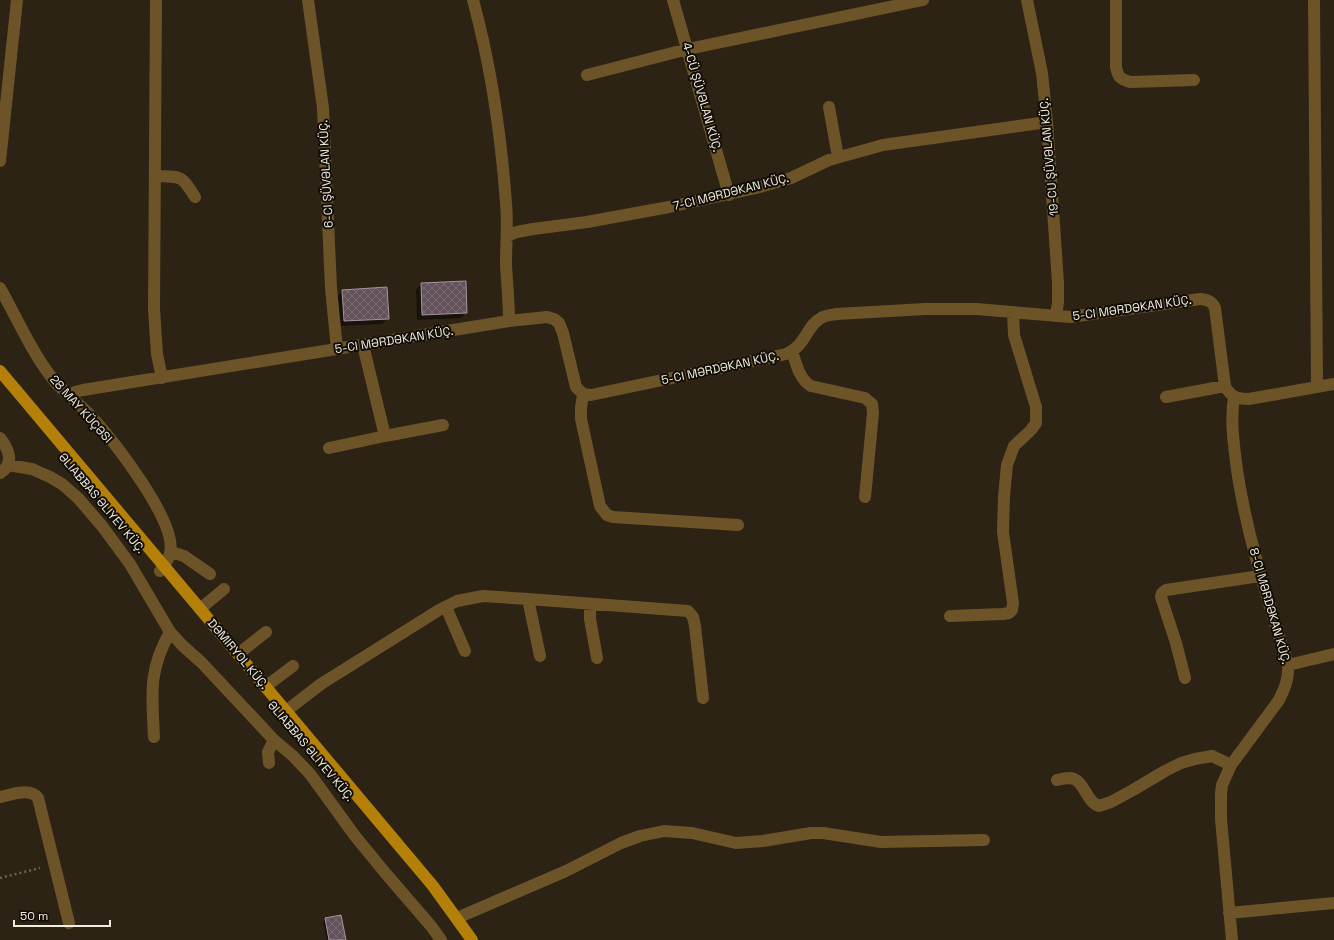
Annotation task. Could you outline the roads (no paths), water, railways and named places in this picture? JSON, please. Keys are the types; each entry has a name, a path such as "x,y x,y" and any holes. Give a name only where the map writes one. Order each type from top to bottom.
{"main road":[{"name":"DƏMIRYOL KÜÇ.","path":"0,370 162,568 200,609 433,886 458,918 472,940"},
{"name":"ƏLIABBAS ƏLIYEV KÜÇ.","path":"0,381 162,568 436,900 464,940"}],"street":[{"path":"0,161 17,0"},
{"path":"156,0 154,176 155,334 162,378"},
{"path":"308,0 323,108 331,288 337,349"},
{"path":"473,0 482,33 498,131 506,204 506,265 509,321"},
{"name":"4-CÜ ŞÜVƏLAN KÜÇ.","path":"673,0 729,195"},
{"path":"587,75 688,49 923,0"},
{"name":"19-CU ŞÜVƏLAN KÜÇ.","path":"1027,0 1042,73 1047,122 1058,283 1056,316"},
{"path":"1116,0 1116,67 1118,75 1122,80 1130,82 1194,80"},
{"path":"1314,0 1317,386"},
{"path":"829,107 838,157"},
{"name":"7-CI MƏRDƏKAN KÜÇ.","path":"507,236 522,231 587,222 729,195 781,182 838,157 883,145 1047,122"},
{"path":"154,176 179,177 186,181 195,197"},
{"name":"28 MAY KÜÇƏSI","path":"0,288 52,378 102,429 154,502 168,530 171,552"},
{"name":"5-CI MƏRDƏKAN KÜÇ.","path":"69,396 75,392 83,390 509,321 547,317 554,319 559,323 578,391 582,394 594,395 786,354 802,343 816,322 826,316 837,314 976,309 1056,316 1084,316 1191,300 1207,300 1216,308 1225,386"},
{"path":"950,616 1003,614 1012,610 1013,603 1003,532 1007,465 1014,446 1031,430 1036,423 1036,407 1014,335 1013,312"},
{"path":"363,345 385,436"},
{"path":"792,351 802,379 806,383 811,386 865,398 872,404 873,413 865,497"},
{"path":"1166,397 1225,386 1229,393 1234,397 1249,399 1334,384"},
{"path":"582,394 581,419 600,506 607,515 613,517 738,525"},
{"name":"8-CI MƏRDƏKAN KÜÇ.","path":"1232,940 1220,806 1222,785 1231,765 1279,700 1287,684 1289,674 1288,665 1260,576 1245,514 1232,427 1234,397"},
{"path":"330,448 443,425"},
{"path":"0,438 8,448 9,456 4,469 32,469 62,484 78,498 102,526 126,559 170,632 202,663 274,740 293,756 310,774 355,836 386,875 431,926 441,940"},
{"path":"162,568 171,552 193,560 210,574"},
{"path":"1185,678 1176,643 1161,598 1162,593 1166,590 1260,576"},
{"path":"200,609 224,589"},
{"path":"286,711 321,684 446,607 457,601 483,596 688,611 693,617 695,626 703,698"},
{"path":"528,599 540,656"},
{"path":"590,604 590,619 598,658"},
{"path":"446,607 465,651"},
{"path":"154,737 152,691 154,670 159,655 170,632"},
{"path":"238,654 266,632"},
{"path":"1288,665 1334,654"},
{"path":"265,687 293,666"},
{"path":"269,763 268,752 274,740"},
{"path":"1057,780 1070,778 1074,779 1079,783 1092,802 1099,806 1117,799 1165,770 1181,763 1212,756 1231,765"},
{"path":"0,797 29,792 38,798 69,923"},
{"path":"458,918 566,871 621,844 640,836 664,831 692,833 736,843 763,841 811,833 824,833 881,842 984,840"},
{"path":"1230,913 1334,903"}]}
